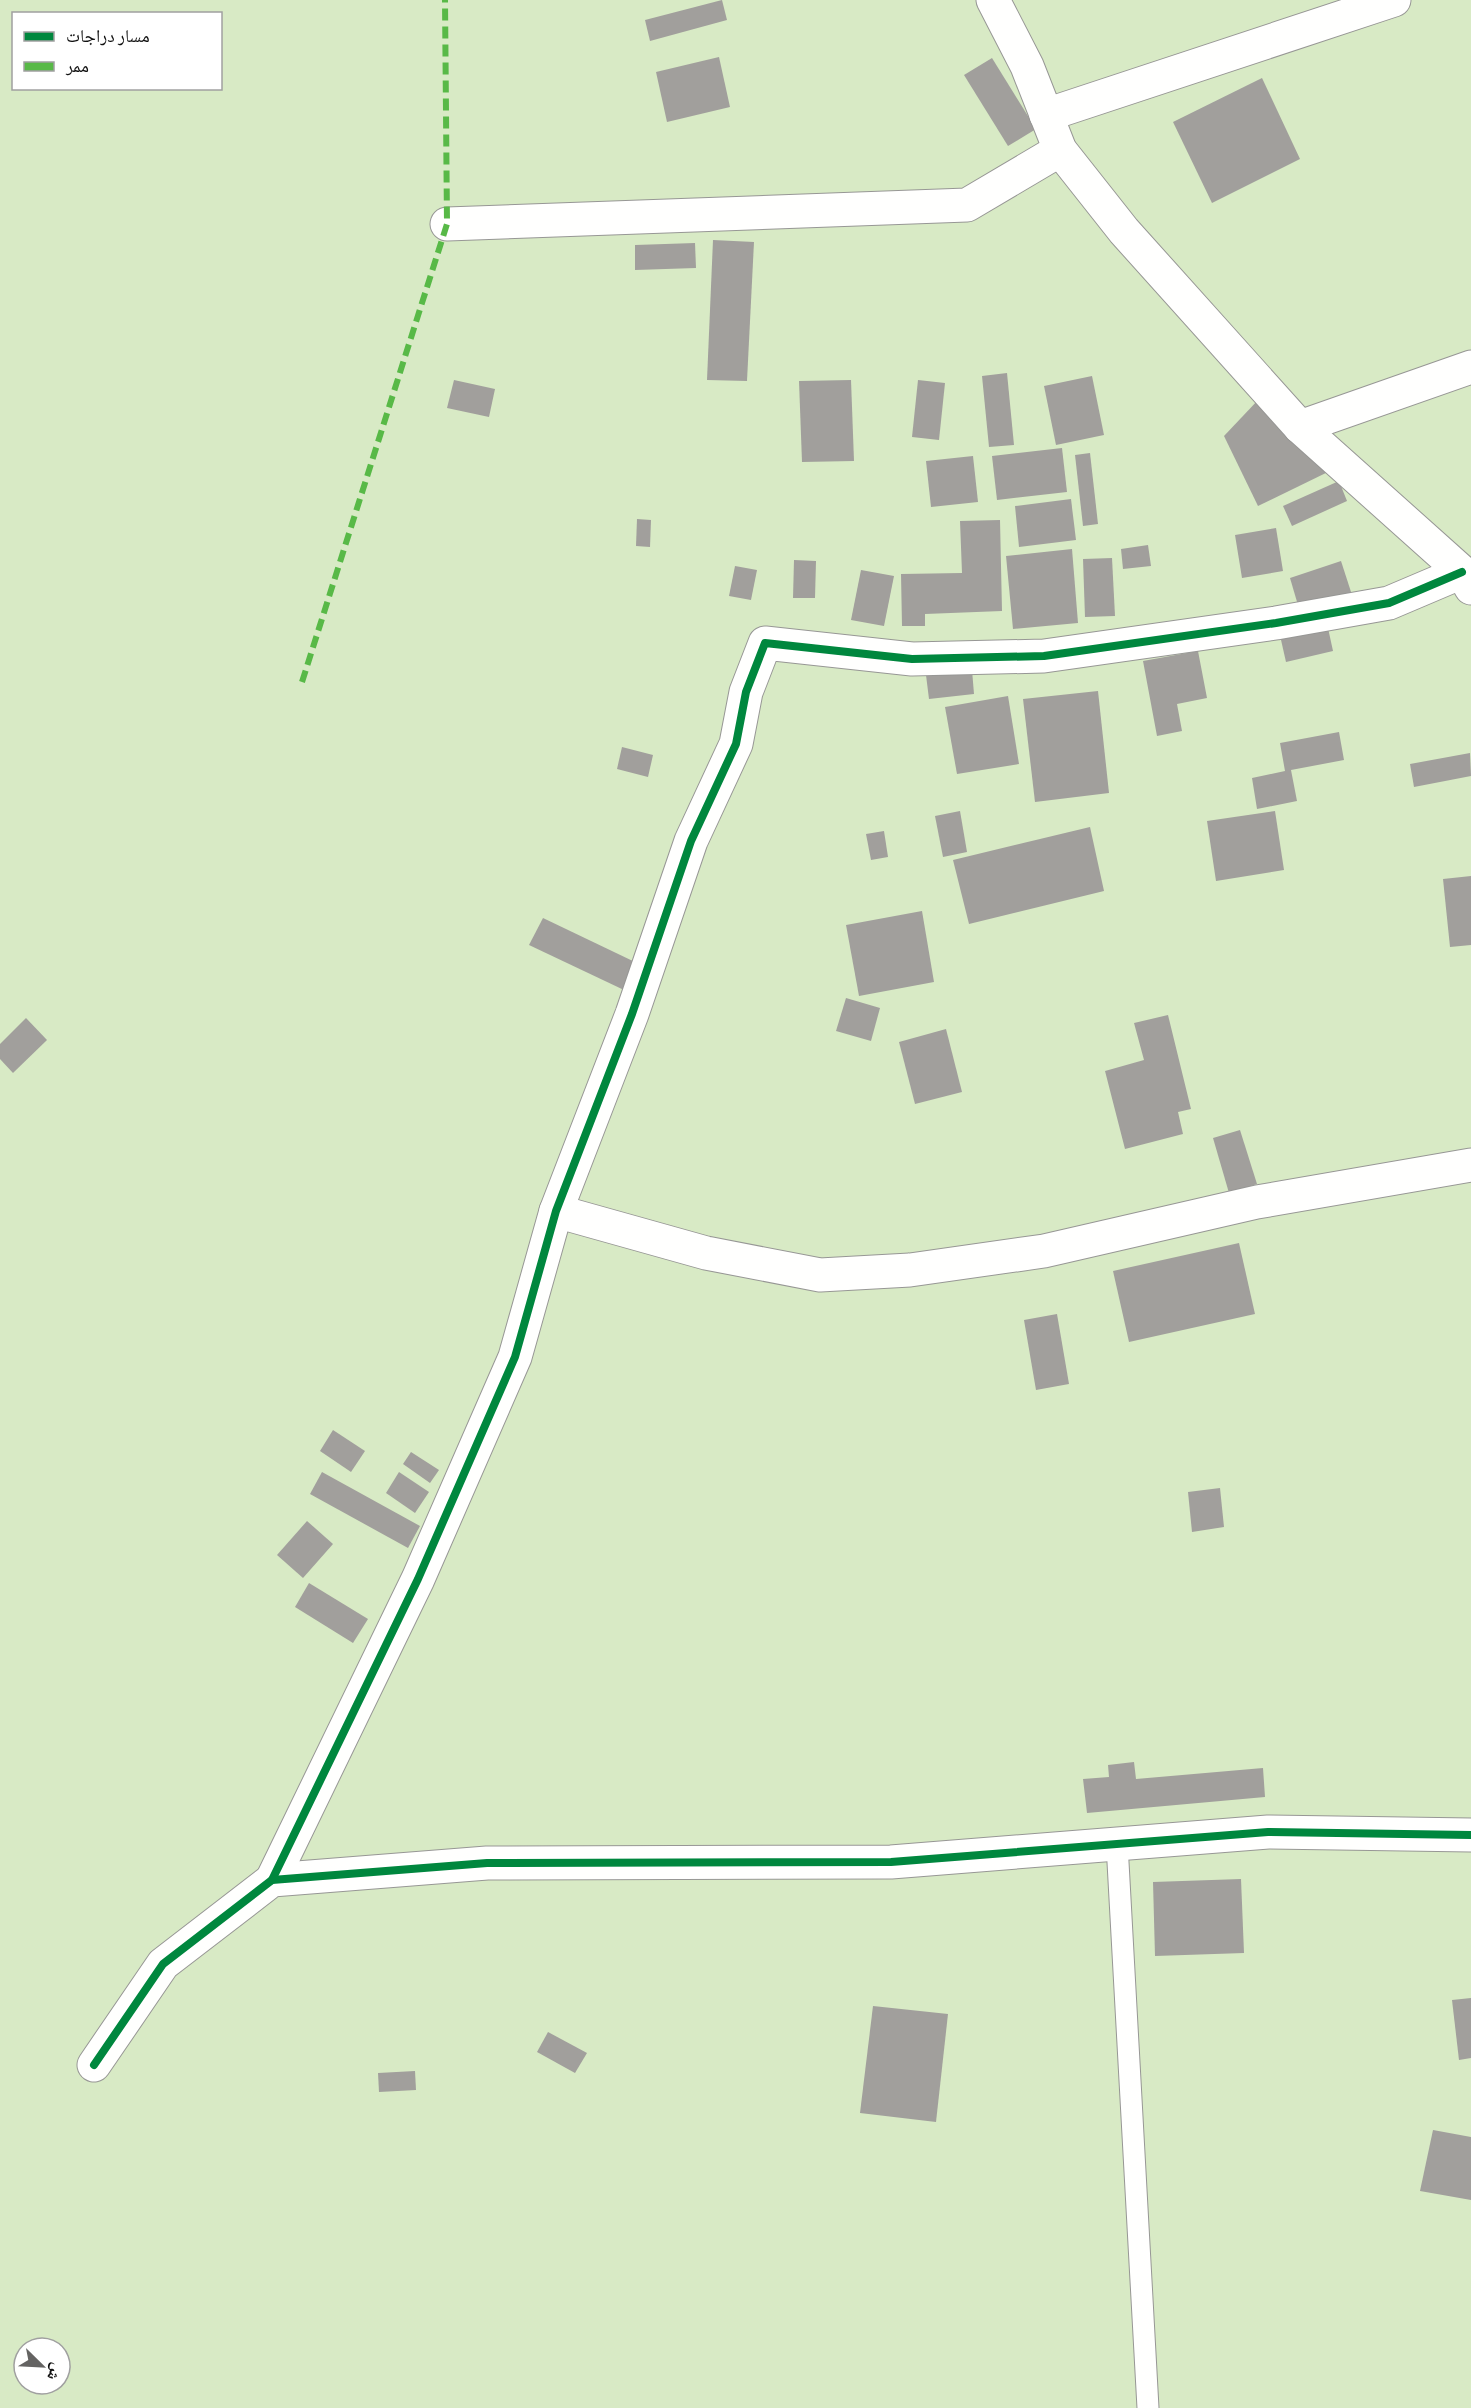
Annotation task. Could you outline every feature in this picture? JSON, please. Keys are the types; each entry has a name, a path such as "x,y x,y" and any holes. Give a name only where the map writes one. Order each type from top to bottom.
{"street":[{"path":"993,0 1027,66 1060,150 1124,231 1300,427 1467,580"},
{"path":"1046,115 1394,0"},
{"path":"447,224 967,205 1060,150"},
{"path":"1300,427 1471,366"},
{"path":"94,2066 163,1964 272,1880 418,1579 515,1357 556,1211 632,1014 691,841 736,744 746,692 765,643 912,659 1044,656 1276,623 1389,603 1467,580"},
{"path":"556,1211 706,1254 820,1275 909,1270 1044,1251 1257,1202 1471,1165"},
{"path":"272,1880 487,1863 891,1862 1268,1832 1471,1835"}],"lane":[{"path":"1117,1844 1148,2408"}],"green space":[{"path":"0,0 1471,0 1471,2408 0,2408"}],"building":[{"path":"722,0 727,20 650,41 645,20"},
{"path":"719,57 730,107 667,122 656,72"},
{"path":"992,58 1036,129 1008,146 964,75"},
{"path":"1262,78 1300,159 1212,203 1173,122"},
{"path":"713,240 754,242 747,381 707,380"},
{"path":"695,243 696,268 635,270 635,245"},
{"path":"1007,373 1014,445 989,447 982,376"},
{"path":"1092,376 1104,435 1056,445 1044,386"},
{"path":"454,380 495,389 489,417 447,408"},
{"path":"851,380 854,461 802,462 799,381"},
{"path":"918,380 945,383 939,440 912,437"},
{"path":"1259,399 1332,470 1258,506 1224,436"},
{"path":"1062,448 1067,492 997,500 992,456"},
{"path":"1090,453 1098,524 1083,526 1075,455"},
{"path":"973,456 978,502 931,507 926,461"},
{"path":"1339,481 1347,501 1292,526 1283,506"},
{"path":"1071,499 1076,540 1019,547 1015,506"},
{"path":"637,519 651,520 650,547 636,546"},
{"path":"1000,520 1002,611 925,614 925,626 902,626 901,574 962,573 960,521"},
{"path":"1276,528 1283,571 1242,578 1235,535"},
{"path":"1148,545 1151,566 1123,569 1121,549"},
{"path":"1072,549 1078,623 1013,629 1006,556"},
{"path":"1112,558 1115,616 1085,617 1083,559"},
{"path":"794,560 816,561 815,598 793,598"},
{"path":"1341,561 1352,595 1300,612 1290,578"},
{"path":"735,566 757,570 751,600 729,596"},
{"path":"861,570 894,576 884,626 851,620"},
{"path":"1326,619 1333,651 1286,662 1279,631"},
{"path":"1198,651 1207,698 1177,704 1182,731 1157,736 1143,661"},
{"path":"972,670 974,694 929,699 926,675"},
{"path":"1098,691 1109,793 1035,802 1023,699"},
{"path":"1008,696 1019,764 957,774 945,707"},
{"path":"1339,732 1344,760 1291,770 1297,801 1257,809 1252,778 1285,771 1280,743"},
{"path":"622,747 653,755 648,777 617,769"},
{"path":"1470,753 1471,776 1414,787 1410,764"},
{"path":"960,811 967,852 943,857 935,816"},
{"path":"1275,811 1284,870 1216,881 1207,821"},
{"path":"1090,827 1104,891 969,924 953,860"},
{"path":"884,831 888,857 871,860 866,834"},
{"path":"1471,876 1471,945 1450,947 1443,879"},
{"path":"922,911 934,982 859,996 846,925"},
{"path":"543,918 637,963 624,990 529,945"},
{"path":"846,998 880,1008 871,1041 836,1031"},
{"path":"1168,1015 1191,1109 1178,1112 1183,1134 1125,1149 1105,1071 1144,1060 1134,1023"},
{"path":"26,1018 47,1040 13,1073 0,1059 0,1044"},
{"path":"946,1029 962,1092 915,1104 899,1042"},
{"path":"1240,1130 1257,1184 1229,1193 1213,1138"},
{"path":"1239,1243 1255,1314 1129,1342 1113,1271"},
{"path":"1057,1314 1069,1384 1036,1390 1024,1320"},
{"path":"333,1430 365,1451 351,1472 320,1451"},
{"path":"411,1452 439,1470 430,1483 403,1464"},
{"path":"322,1472 420,1526 408,1548 310,1494"},
{"path":"399,1472 429,1492 415,1513 386,1493"},
{"path":"1220,1488 1224,1527 1192,1532 1188,1492"},
{"path":"307,1521 333,1544 303,1578 277,1555"},
{"path":"309,1583 368,1619 353,1643 295,1607"},
{"path":"1134,1762 1136,1779 1263,1768 1265,1797 1087,1813 1083,1779 1109,1777 1108,1765"},
{"path":"1241,1879 1244,1953 1155,1956 1153,1882"},
{"path":"1471,1998 1471,2058 1459,2060 1452,2000"},
{"path":"873,2006 948,2014 936,2122 860,2113"},
{"path":"548,2032 587,2053 575,2073 537,2052"},
{"path":"415,2071 416,2090 379,2092 378,2073"},
{"path":"1433,2130 1471,2137 1471,2200 1420,2191"}],"marked path":[{"path":"302,682 447,224 445,0"}],"cycle path":[{"path":"272,1880 418,1579 515,1357 556,1211 632,1014 691,841 736,744 746,692 765,643 912,659 1044,656 1276,623 1389,603 1462,572"},
{"path":"94,2065 163,1964 272,1880 487,1863 891,1862 1268,1832 1471,1835"}]}
